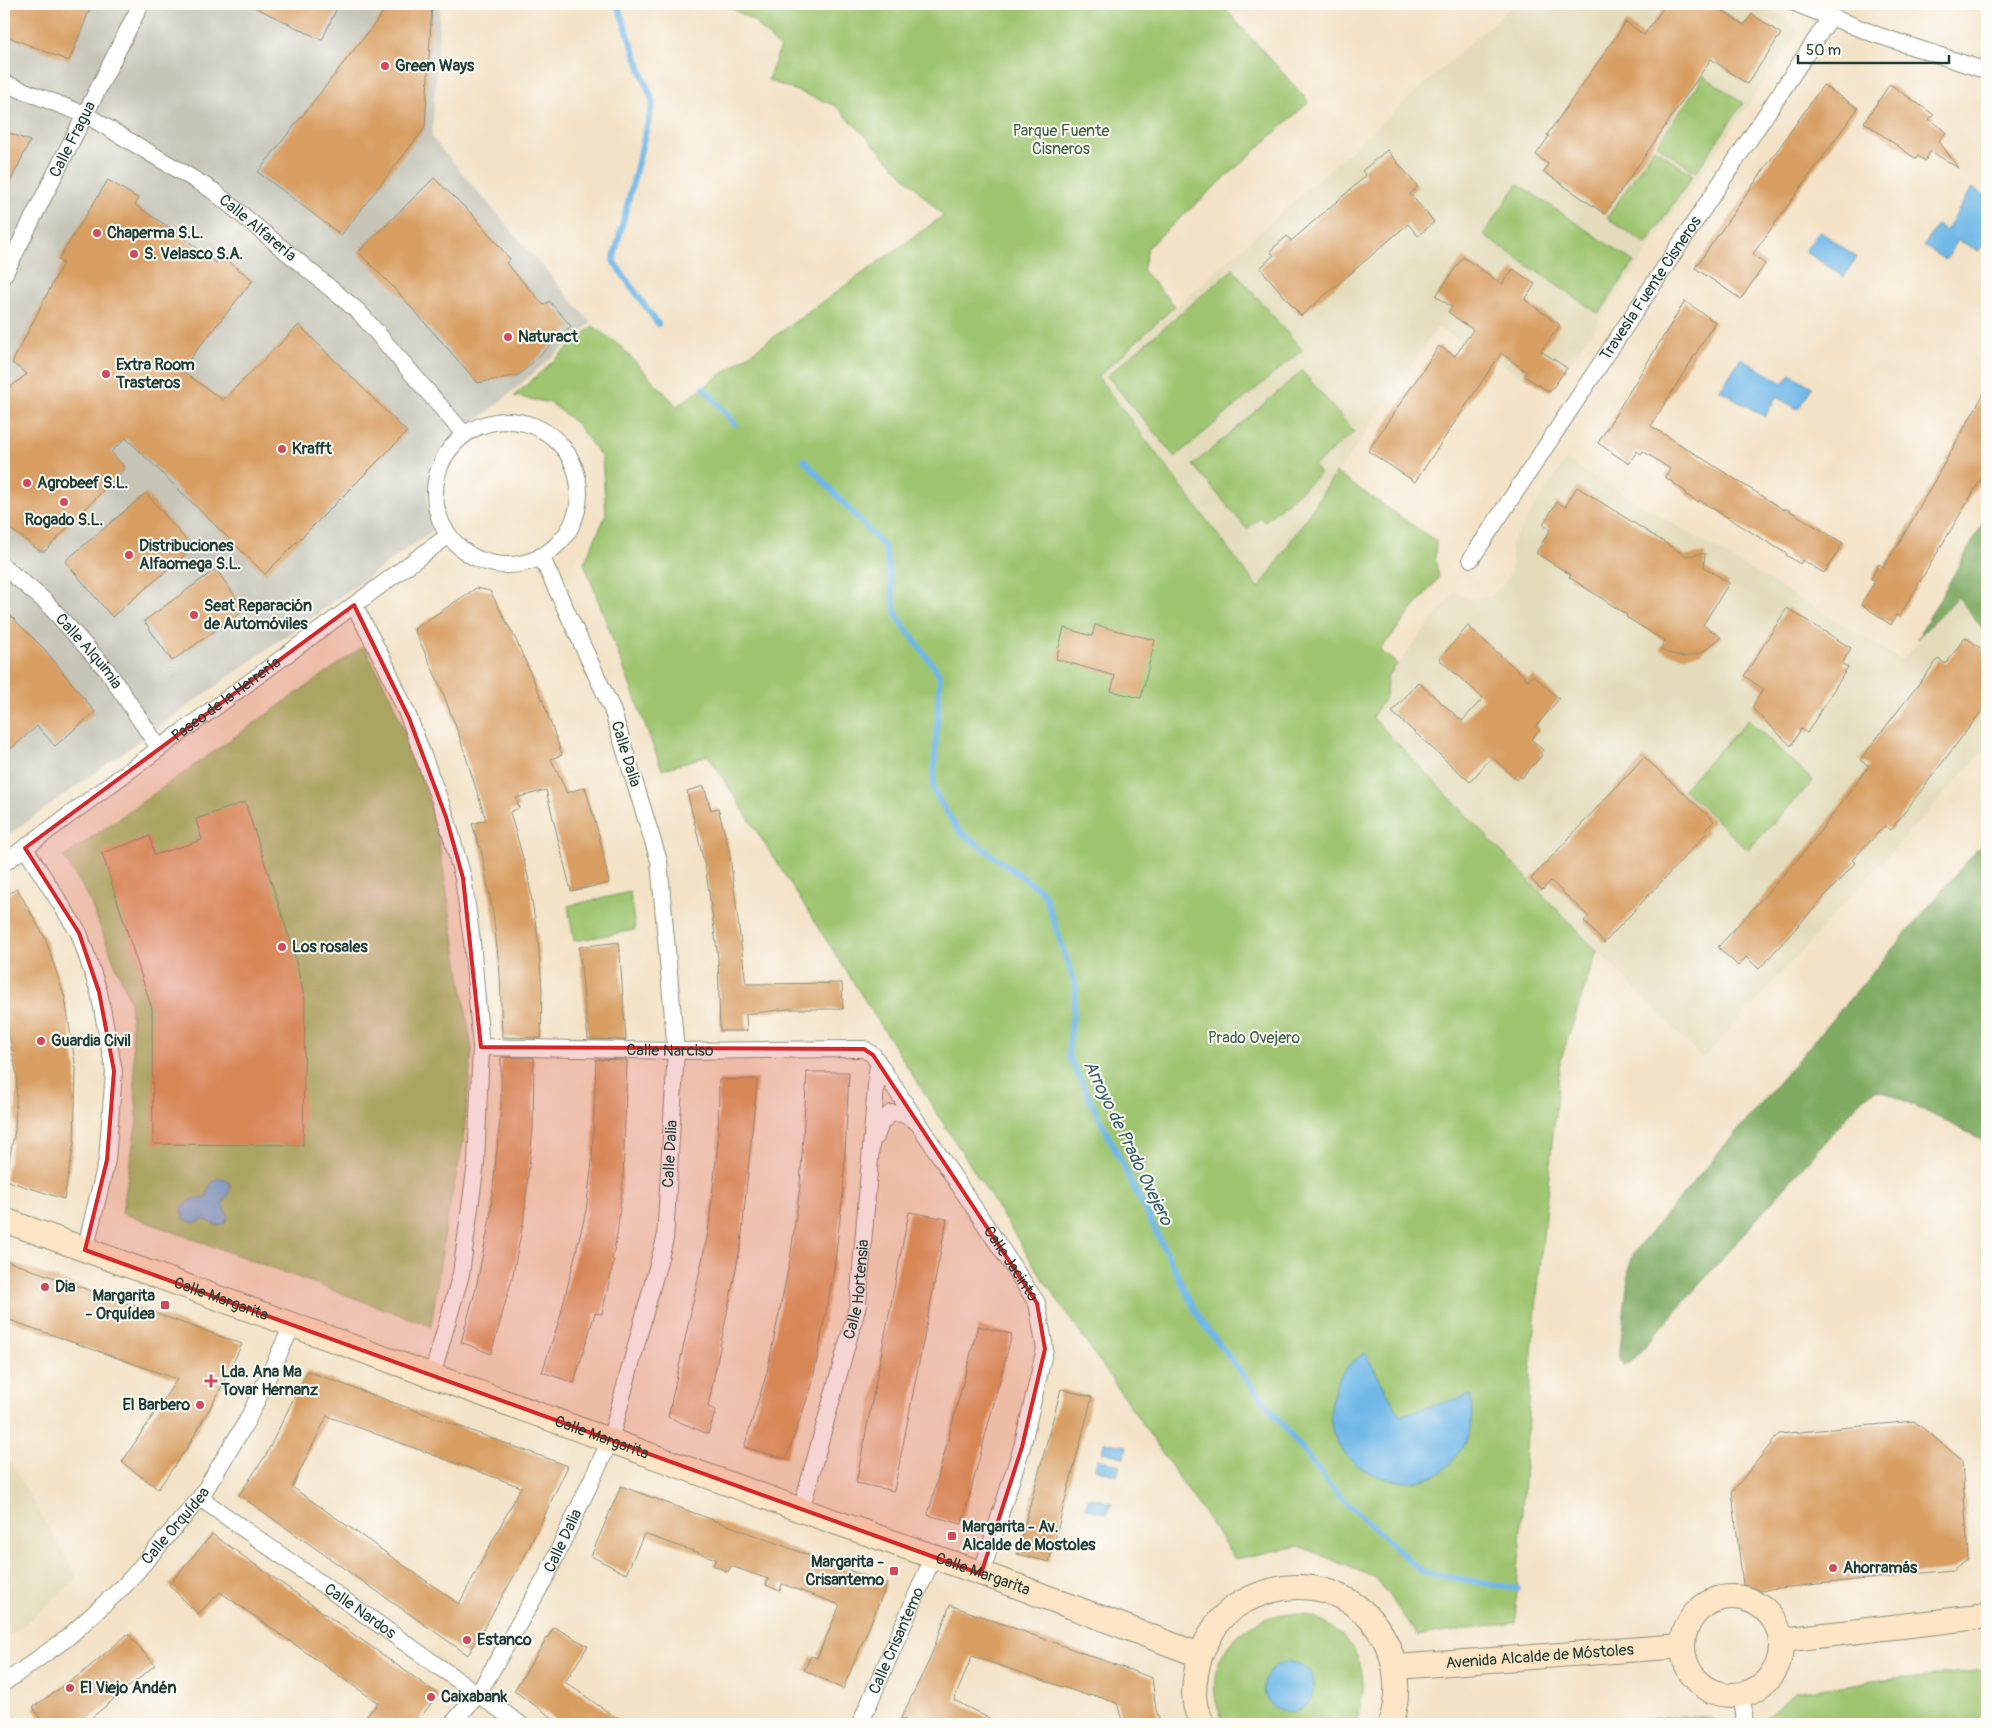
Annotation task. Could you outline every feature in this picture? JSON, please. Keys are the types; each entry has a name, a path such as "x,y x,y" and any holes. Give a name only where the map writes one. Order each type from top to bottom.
{"street":[{"name":"Calle Fragua","path":"4,275 141,4"},
{"path":"1797,4 1830,18 1987,71"},
{"name":"Travesía Fuente Cisneros","path":"1471,558 1830,18"},
{"name":"Calle Alfarería","path":"4,83 86,115 212,190 359,312 464,434"},
{"path":"503,420 524,422 543,429 560,442 572,459 578,479 579,500 573,522 560,542 541,556 517,564 491,563 475,558 460,548 449,535 438,515 435,493 442,464 448,450 464,434 483,424 503,420"},
{"name":"Paseo de la Herrería","path":"4,863 449,535"},
{"name":"Calle Dalia","path":"452,1724 478,1694 546,1577 610,1442 664,1239 676,1051 659,861 612,708 541,556"},
{"name":"Calle Alquimia","path":"4,567 45,601 107,670 159,748"},
{"path":"354,605 386,666 409,718 448,826 463,878 472,941 481,1047 476,1163 461,1274 432,1376"},
{"path":"24,848 79,933 99,992 114,1071 106,1160 85,1250"},
{"name":"Calle Narciso","path":"481,1047 676,1051 857,1049"},
{"name":"Calle Jacinto","path":"857,1049 868,1052 878,1062 1037,1303 1045,1350 1022,1447 982,1574"},
{"name":"Calle Hortensia","path":"801,1510 858,1305 878,1062"},
{"path":"870,1159 878,1129 885,1117 897,1113 917,1122"},
{"name":"Calle Margarita","path":"4,1220 293,1324 610,1442 982,1574 1199,1656"},
{"name":"Calle Orquídea","path":"4,1683 66,1639 126,1584 200,1498 247,1421 293,1324"},
{"name":"Calle Nardos","path":"200,1498 520,1724"},
{"name":"Calle Crisantemo","path":"860,1724 933,1557"},
{"path":"1203,1724 1194,1703 1199,1656 1219,1621 1251,1596 1290,1586 1330,1592 1360,1608 1383,1634 1396,1667 1397,1704 1390,1724"},
{"path":"1730,1596 1754,1601 1764,1609 1773,1617 1782,1640 1780,1661 1770,1680 1757,1690 1742,1695 1718,1694 1698,1683 1686,1666 1682,1646 1689,1622 1706,1603 1730,1596"},
{"path":"1782,1640 1987,1616"},
{"name":"Avenida Alcalde de Móstoles","path":"1396,1667 1682,1646"},
{"path":"1742,1695 1745,1724"}],"highlighted area":[{"path":"354,605 409,718 446,817 463,878 481,1047 864,1049 873,1055 1037,1303 1045,1349 1022,1447 981,1574 85,1250 107,1160 114,1071 99,992 79,933 25,848"}],"shaded area":[{"path":"4,4 440,4 432,138 591,323 433,460 427,497 432,531 4,838"},
{"path":"1514,4 1754,4 1786,17 1798,33 1550,392 1437,327 1259,589 1098,377"},
{"path":"1566,460 1902,660 1958,596 1987,634 1987,747 1703,1059 1372,717 1386,696 1387,678 1455,591 1469,598 1491,596 1506,582 1513,563 1510,549 1513,540"},
{"path":"4,1451 78,1578 23,1626 4,1639"}],"green space":[{"name":"Prado Ovejero","path":"725,4 1221,4 1309,102 1148,247 1143,271 1175,306 1098,377 1259,589 1336,473 1436,541 1435,559 1439,577 1380,650 1397,664 1387,678 1386,696 1372,717 1597,951 1560,1062 1533,1338 1515,1623 1418,1636 1376,1578 1299,1546 1235,1559 1043,1279 708,755 662,770 584,563 606,515 602,458 577,424 551,403 514,396 593,326 620,346 677,406 943,216 836,106 768,80 780,48 753,21"},
{"path":"1704,76 1743,103 1696,172 1657,145"},
{"path":"1654,148 1693,175 1646,244 1607,218"},
{"path":"1518,184 1634,262 1599,314 1483,235"},
{"path":"1233,269 1302,350 1175,457 1107,376"},
{"path":"1302,371 1354,432 1314,466 1320,474 1264,522 1260,518 1247,529 1193,465"},
{"path":"1987,516 1987,634 1958,597 1917,639"},
{"name":"Los rosales","path":"364,646 390,696 412,749 436,825 472,1050 463,1143 447,1218 431,1326 122,1213 137,1119 130,1001 87,894 64,857"},
{"path":"1748,720 1813,781 1748,850 1683,789"},
{"path":"1987,838 1987,1142 1889,1093 1876,1090 1865,1096 1631,1362 1624,1365 1619,1359 1629,1268 1634,1252"},
{"path":"630,892 635,930 574,941 568,906"},
{"path":"1292,1613 1312,1618 1330,1626 1354,1650 1360,1666 1363,1684 1361,1703 1355,1723 1225,1724 1217,1704 1214,1684 1218,1666 1226,1650 1238,1636 1253,1624 1271,1617"},
{"path":"1987,1670 1987,1724 1759,1724 1794,1693 1874,1681"},
{"path":"1683,1716 1714,1719 1716,1724 1609,1724"}],"water":[{"path":"1972,188 1987,197 1987,236 1979,251 1958,240 1946,260 1924,246 1937,225 1946,231"},
{"path":"1819,231 1857,257 1844,277 1805,251"},
{"path":"1741,358 1783,383 1790,374 1812,387 1798,409 1776,397 1765,417 1720,390"},
{"path":"217,1178 225,1179 230,1185 229,1194 222,1204 228,1216 225,1223 217,1226 205,1219 194,1223 184,1219 183,1206 192,1200 206,1197 211,1184"},
{"path":"1365,1353 1400,1415 1471,1395 1471,1424 1467,1440 1446,1468 1437,1475 1418,1481 1398,1481 1379,1477 1361,1468 1347,1456 1336,1440 1331,1422 1332,1401 1336,1385 1342,1373"},
{"path":"1104,1442 1127,1446 1124,1457 1102,1452"},
{"path":"1097,1459 1120,1465 1117,1476 1095,1469"},
{"path":"1089,1497 1112,1503 1108,1514 1085,1508"},
{"path":"1284,1662 1294,1662 1307,1669 1314,1682 1314,1692 1307,1705 1294,1712 1284,1712 1275,1708 1268,1701 1264,1692 1264,1682 1268,1673 1275,1666"}],"building":[{"path":"4,4 92,4 69,61 4,35"},
{"path":"248,4 339,4 322,40"},
{"name":"Green Ways","path":"390,4 432,4 425,128 341,235 258,172"},
{"path":"1666,4 1713,4 1744,25 1752,14 1781,34 1747,84 1711,59 1605,214 1544,172 1548,164 1536,155 1549,136 1547,135 1626,22 1644,35"},
{"path":"1890,84 1934,115 1929,119 1946,132 1939,141 1958,168 1931,151 1925,161 1918,156 1916,159 1864,122"},
{"path":"1823,85 1858,108 1753,254 1765,264 1741,299 1695,268"},
{"path":"4,131 30,141 4,195"},
{"path":"1387,150 1418,187 1410,194 1434,222 1418,236 1408,224 1301,316 1260,268 1274,255 1270,251 1287,236 1291,241 1366,176 1362,171"},
{"path":"434,178 473,215 510,259 506,263 544,305 549,301 571,326 519,375 478,383 395,289 358,252"},
{"path":"108,180 139,199 135,205 178,233 216,263 221,256 253,280 181,370 223,400 299,325 407,432 265,574 126,438 111,452 125,468 45,551 40,551 4,524 4,392 27,374 12,363 63,263 58,260"},
{"path":"1463,257 1502,284 1513,269 1535,284 1525,300 1560,325 1541,351 1567,368 1550,392 1524,376 1527,372 1501,353 1415,482 1368,451 1439,346 1455,356 1473,330 1448,312 1452,307 1436,296"},
{"path":"1685,301 1715,322 1651,426 1784,510 1785,508 1843,543 1824,573 1802,560 1800,564 1699,500 1698,502 1685,494 1686,492 1665,477 1670,469 1643,451 1641,454 1637,451 1629,464 1598,443"},
{"path":"1987,388 1987,469 1899,617 1896,615 1891,625 1861,604 1875,581 1871,579 1879,564 1883,567 1898,545"},
{"path":"1577,487 1686,556 1705,553 1704,567 1729,583 1703,625 1721,637 1701,653 1684,657 1667,653 1660,649 1665,641 1626,617 1627,615 1569,577 1571,575 1536,553 1550,530 1543,524 1557,502 1565,507"},
{"name":"Distribuciones Alfaomega S.L.","path":"146,493 193,548 112,617 65,561"},
{"name":"Seat Reparación de Automóviles","path":"216,569 245,610 172,661 144,621"},
{"path":"476,588 490,591 516,640 544,704 562,755 551,759 567,793 585,787 599,835 609,883 571,891 546,790 516,798 519,808 510,812 528,876 538,939 542,989 541,1038 502,1037 500,974 493,913 482,854 472,824 486,820 459,735 441,688 414,629"},
{"path":"1787,608 1851,648 1842,664 1848,667 1807,733 1801,729 1791,746 1752,708 1763,689 1744,676"},
{"path":"4,609 46,651 95,712 55,746 37,726 4,755"},
{"path":"1095,625 1155,640 1141,698 1111,691 1115,676 1056,659 1064,628 1092,636"},
{"path":"1468,626 1528,680 1533,675 1559,699 1536,726 1540,730 1531,739 1543,750 1540,753 1542,755 1522,778 1520,776 1517,780 1492,757 1470,782 1392,712 1418,682 1462,721 1483,698 1439,659"},
{"path":"1965,637 1987,653 1987,704 1891,830 1885,826 1852,860 1855,863 1759,969 1746,957 1738,966 1718,947 1806,850 1869,766 1860,760 1938,659 1946,664"},
{"path":"1644,757 1714,821 1705,830 1708,832 1604,943 1584,921 1589,917 1551,881 1542,890 1531,879"},
{"path":"704,786 711,810 718,808 729,849 746,984 842,983 843,1009 788,1009 746,1014 747,1031 720,1031 718,958 706,871 687,791"},
{"path":"245,802 293,949 305,1000 303,1145 153,1144 152,1009 102,853 150,836 154,855 202,840 196,819"},
{"name":"Guardia Civil","path":"17,888 45,938 65,998 76,1069 74,1143 64,1199 5,1180 15,1130 17,1077 4,1006 4,898"},
{"path":"619,942 626,1040 588,1039 579,947"},
{"path":"501,1057 534,1058 533,1129 523,1224 512,1279 491,1354 461,1342 476,1288 490,1218 501,1109"},
{"path":"596,1059 627,1060 623,1181 617,1235 612,1260 614,1260 602,1314 595,1313 574,1383 542,1372 559,1321 586,1211 592,1162"},
{"path":"807,1072 849,1072 843,1194 834,1269 812,1385 786,1459 744,1447 767,1372 790,1260 800,1186"},
{"path":"757,1079 741,1244 708,1407 716,1410 708,1434 668,1417 708,1233 718,1142 719,1080"},
{"path":"909,1212 947,1219 894,1491 856,1483"},
{"path":"4,1260 242,1344 218,1394 187,1448 158,1489 122,1462 177,1379 4,1318"},
{"path":"978,1326 1012,1334 962,1524 928,1515"},
{"path":"307,1371 568,1466 520,1566 468,1655 239,1495 266,1455","holes":["327,1416 521,1487 459,1604 292,1487"]},
{"path":"1061,1389 1092,1397 1049,1562 1017,1554"},
{"path":"1914,1421 1962,1460 1968,1559 1952,1570 1761,1590 1743,1585 1732,1492 1779,1434"},
{"path":"621,1486 887,1584 843,1689 804,1670 811,1656 817,1658 840,1605 782,1584 780,1591 766,1585 768,1579 731,1566 728,1572 713,1565 716,1559 644,1534 626,1574 591,1556"},
{"path":"212,1534 438,1694 416,1724 360,1724 378,1703 220,1592 198,1614 169,1585"},
{"path":"950,1605 1152,1678 1156,1710 1161,1724 1123,1724 1117,1703 1090,1694 1089,1696 972,1656 954,1700 1000,1724 914,1724 901,1718 929,1661"},
{"path":"554,1627 588,1646 565,1682 625,1724 562,1724 514,1691"},
{"path":"128,1634 155,1665 84,1724 43,1724 33,1707 82,1673"}],"waterway":[{"name":"Arroyo de Prado Ovejero","path":"617,4 653,103 613,261 658,324"},
{"name":"Arroyo de Prado Ovejero","path":"704,388 735,424"},
{"name":"Arroyo de Prado Ovejero","path":"804,460 885,548 896,615 940,675 933,790 958,830 1044,893 1076,987 1068,1055 1200,1320 1338,1495 1422,1572 1518,1589"}],"place":[{"name":"Green Ways","path":"385,66"},
{"name":"Chaperma S.L.","path":"97,233"},
{"name":"S. Velasco S.A.","path":"134,254"},
{"name":"Naturact","path":"508,337"},
{"name":"Extra Room Trasteros","path":"106,374"},
{"name":"Krafft","path":"282,449"},
{"name":"Agrobeef S.L.","path":"27,483"},
{"name":"Rogado S.L.","path":"64,502"},
{"name":"Distribuciones Alfaomega S.L.","path":"129,555"},
{"name":"Seat Reparación de Automóviles","path":"194,615"},
{"name":"Los rosales","path":"282,947"},
{"name":"Guardia Civil","path":"41,1041"},
{"name":"Dia","path":"45,1287"},
{"name":"Margarita - Orquídea","path":"165,1305"},
{"name":"Lda. Ana Mª Tovar Hernanz","path":"211,1381"},
{"name":"El Barbero","path":"200,1405"},
{"name":"Margarita - Av. Alcalde de Mostoles","path":"952,1536"},
{"name":"Ahorramás","path":"1833,1568"},
{"name":"Margarita - Crisantemo","path":"894,1571"},
{"name":"Estanco","path":"467,1640"},
{"name":"El Viejo Andén","path":"70,1688"},
{"name":"Caixabank","path":"431,1697"}],"park label":[{"name":"Parque Fuente Cisneros","path":"1061,140"}]}
